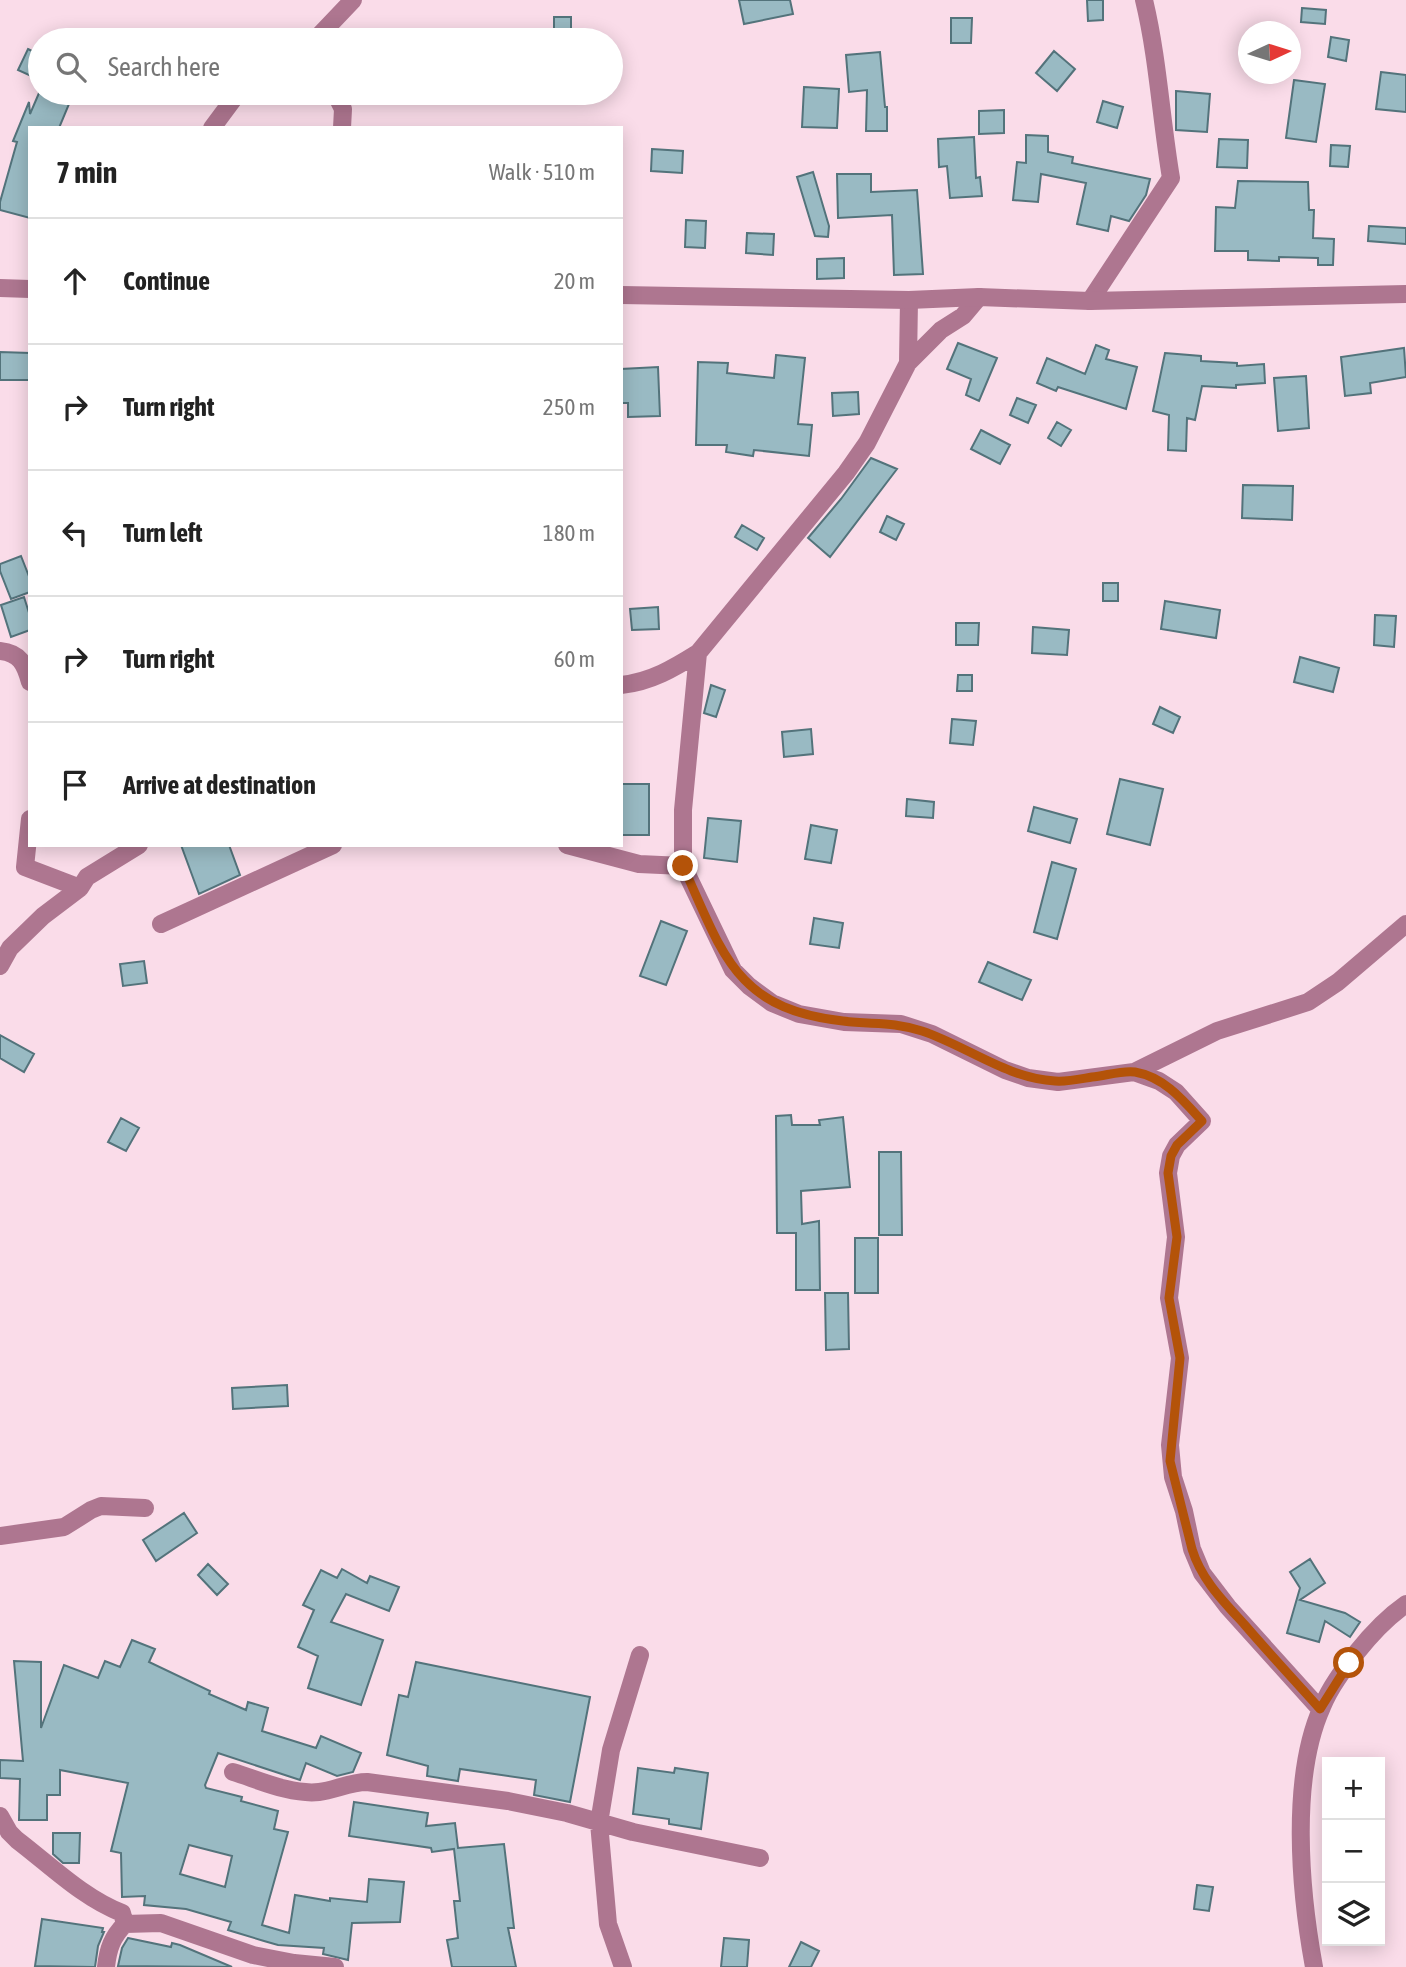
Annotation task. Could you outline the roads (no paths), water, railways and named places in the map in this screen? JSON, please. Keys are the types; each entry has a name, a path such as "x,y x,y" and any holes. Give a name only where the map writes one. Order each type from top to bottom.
{"street":[{"path":"326,28 353,0"},
{"path":"1090,301 1171,178 1144,0"},
{"path":"1150,27 1156,0"},
{"path":"213,126 229,105"},
{"path":"342,105 344,109 342,126"},
{"path":"0,288 28,289"},
{"path":"623,295 909,300 979,297 1090,301 1406,294"},
{"path":"623,685 654,678 698,653 846,473 867,443 908,363 941,330 963,316 979,297"},
{"path":"908,363 909,300"},
{"path":"0,651 17,656 28,676"},
{"path":"698,653 683,810 683,866 733,970 772,1003 799,1014 844,1022 901,1024 932,1034 1005,1070 1028,1078 1058,1082 1134,1072 1217,1031 1308,1002 1338,982 1406,924"},
{"path":"28,838 25,867 79,888"},
{"path":"0,966 10,948 43,916 79,888 87,877 136,847"},
{"path":"161,924 329,847"},
{"path":"575,847 639,864 683,866"},
{"path":"1134,1072 1158,1081 1176,1092 1202,1121 1177,1145 1171,1156 1168,1173 1177,1237 1169,1298 1180,1358 1170,1461 1192,1549 1196,1562 1215,1592 1320,1709"},
{"path":"0,1536 64,1527 101,1506 145,1508"},
{"path":"1314,1967 1301,1880 1303,1798 1310,1743 1320,1709 1349,1663 1379,1624 1406,1604"},
{"path":"623,1967 608,1924 599,1823 611,1750 640,1655"},
{"path":"233,1772 311,1792 353,1782 367,1782 489,1799 568,1813 599,1823 760,1858"},
{"path":"0,1816 17,1840 76,1886 111,1909 122,1913 125,1924"},
{"path":"106,1967 110,1945 125,1924 161,1923 253,1955 335,1967"}]}
